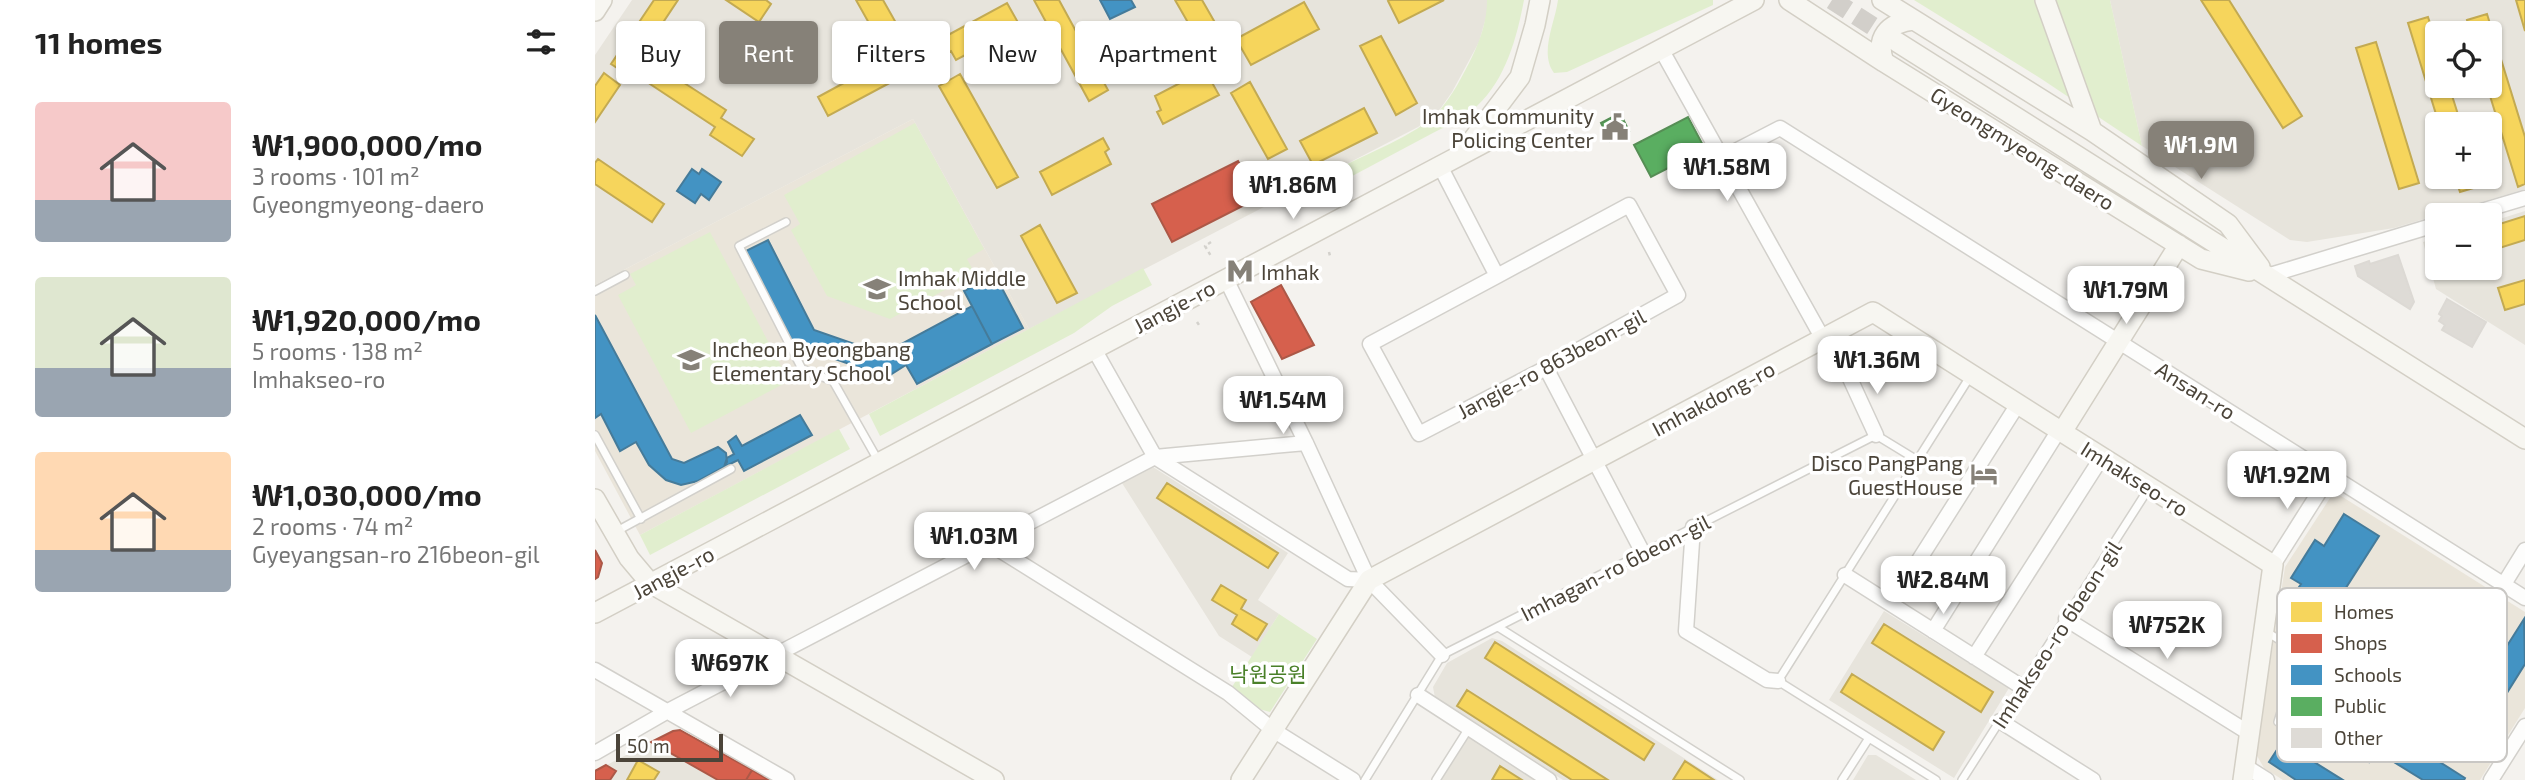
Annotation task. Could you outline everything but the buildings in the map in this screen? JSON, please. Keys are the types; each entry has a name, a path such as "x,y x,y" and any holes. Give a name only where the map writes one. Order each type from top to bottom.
{"street":[{"path":"595,11 602,0"},
{"path":"1462,154 1520,77 1540,0"},
{"name":"Jangje-ro","path":"595,613 1754,0"},
{"name":"Gyeongmyeong-daero","path":"1789,0 2201,259 2267,276"},
{"name":"Gyeongmyeong-daero","path":"1882,0 2092,131 2228,224 2267,276"},
{"path":"2045,0 2092,131"},
{"path":"1884,62 1879,49 1883,38 1890,28 1913,20"},
{"name":"Gyeongmyeong-daero","path":"1898,42 2525,439"},
{"path":"1661,49 1823,339"},
{"name":"Ansan-ro","path":"1722,158 1780,128 2525,598"},
{"path":"1440,166 1497,276"},
{"path":"2502,205 2525,198"},
{"name":"Jangje-ro 863beon-gil","path":"1629,205 1678,295 1546,368 1419,433 1370,344 1497,276 1629,205"},
{"path":"2267,276 2425,228"},
{"path":"1933,631 2179,245"},
{"path":"1226,279 1369,580 1442,655"},
{"name":"Imhakdong-ro","path":"1241,780 1369,580 1873,312 2061,431"},
{"path":"1094,349 1155,457 1348,579 1369,580"},
{"path":"1546,368 1643,553"},
{"path":"1847,372 1876,435"},
{"path":"1891,604 2018,404"},
{"name":"Imhakseo-ro","path":"2061,431 2273,565"},
{"path":"595,753 668,711 1155,457 1306,443"},
{"path":"1975,657 2102,457"},
{"path":"2267,780 2243,773 2273,565 2330,475"},
{"path":"595,499 629,558 650,583 993,780"},
{"path":"1693,527 1686,631 1767,680 1778,681"},
{"path":"990,544 1228,693 1273,730 1353,780"},
{"path":"2504,584 2525,550"},
{"path":"1845,575 2022,687"},
{"path":"2066,619 2249,733"},
{"path":"595,670 787,780"},
{"path":"1418,695 1549,780"},
{"path":"2000,721 2093,780"},
{"path":"2507,755 2525,726"},
{"path":"2491,780 2502,762"}],"lane":[{"path":"786,222 739,246 802,369 833,382 880,462"},
{"path":"595,291 625,275"},
{"path":"1936,780 1778,681 1971,374"},
{"path":"595,435 641,519"},
{"path":"1876,435 1917,460"},
{"name":"Imhagan-ro 6beon-gil","path":"1442,655 1876,435"},
{"path":"614,533 731,469"},
{"name":"Imhakseo-ro 6beon-gil","path":"1962,780 2150,487"},
{"path":"1498,627 1740,780"},
{"path":"2264,631 2277,639"},
{"path":"1366,780 1442,655"},
{"path":"1436,780 1469,728"},
{"path":"1842,780 1869,738"}],"path":[{"path":"1317,186 1323,184 1329,194"},
{"path":"1211,242 1205,246 1211,256"}],"shaded area":[{"path":"632,0 1487,0 1487,14 1479,42 1452,92 1438,112 1418,127 1029,329 913,119 595,285 595,55 616,24 616,84 705,84 705,21 618,21"},
{"path":"2110,0 2525,0 2525,189 2478,203 2425,203 2425,219 2394,228 2307,242 2290,240 2142,146"},
{"path":"913,119 1029,329 640,535 595,451 595,285"},
{"path":"2525,211 2525,345 2436,289 2434,280 2502,280 2502,218"},
{"path":"1153,467 1288,553 1258,600 1279,614 1252,657 1219,636 1122,483"},
{"path":"2341,496 2487,588 2282,588 2285,567 2330,498"},
{"path":"2507,601 2525,612 2525,708 2507,737"},
{"path":"1884,611 2009,688 1954,778 1829,700"},
{"path":"2277,619 2277,762 2491,762 2480,780 2283,780 2264,768 2256,754"},
{"path":"1492,638 1502,641 1718,780 1563,780 1435,698 1433,687 1447,663"},
{"path":"680,730 769,780 595,780 595,771 673,731"},
{"path":"1468,736 1537,780 1440,780"},
{"path":"1868,755 1876,755 1916,780 1853,780"}],"green space":[{"path":"1487,0 1524,0 1509,57 1487,95 1461,118 1341,182 1335,170 1417,129 1443,106 1453,93 1478,43 1485,22"},
{"path":"1558,0 1713,0 1713,5 1567,72 1554,73 1548,47"},
{"path":"1914,0 2110,0 2142,146 2040,78"},
{"path":"915,123 984,249 967,259 975,274 890,319 827,296 791,230 800,224 784,195"},
{"path":"710,232 789,381 691,433 618,295 636,285 630,274"},
{"path":"1143,268 1152,285 1112,306 1074,333 880,436 869,414"},
{"path":"839,429 850,449 650,555 640,535"},
{"name":"낙원공원","path":"1279,614 1317,639 1270,712 1259,709 1230,690"}],"tunnel":[{"path":"1832,0 1897,42"}],"place":[{"name":"Imhak Community Policing Center","path":"1615,127"},
{"name":"Imhak","path":"1240,271"},
{"name":"Imhak Middle School","path":"877,289"},
{"name":"Incheon Byeongbang Elementary School","path":"691,360"},
{"name":"Disco PangPang GuestHouse","path":"1984,474"}]}
